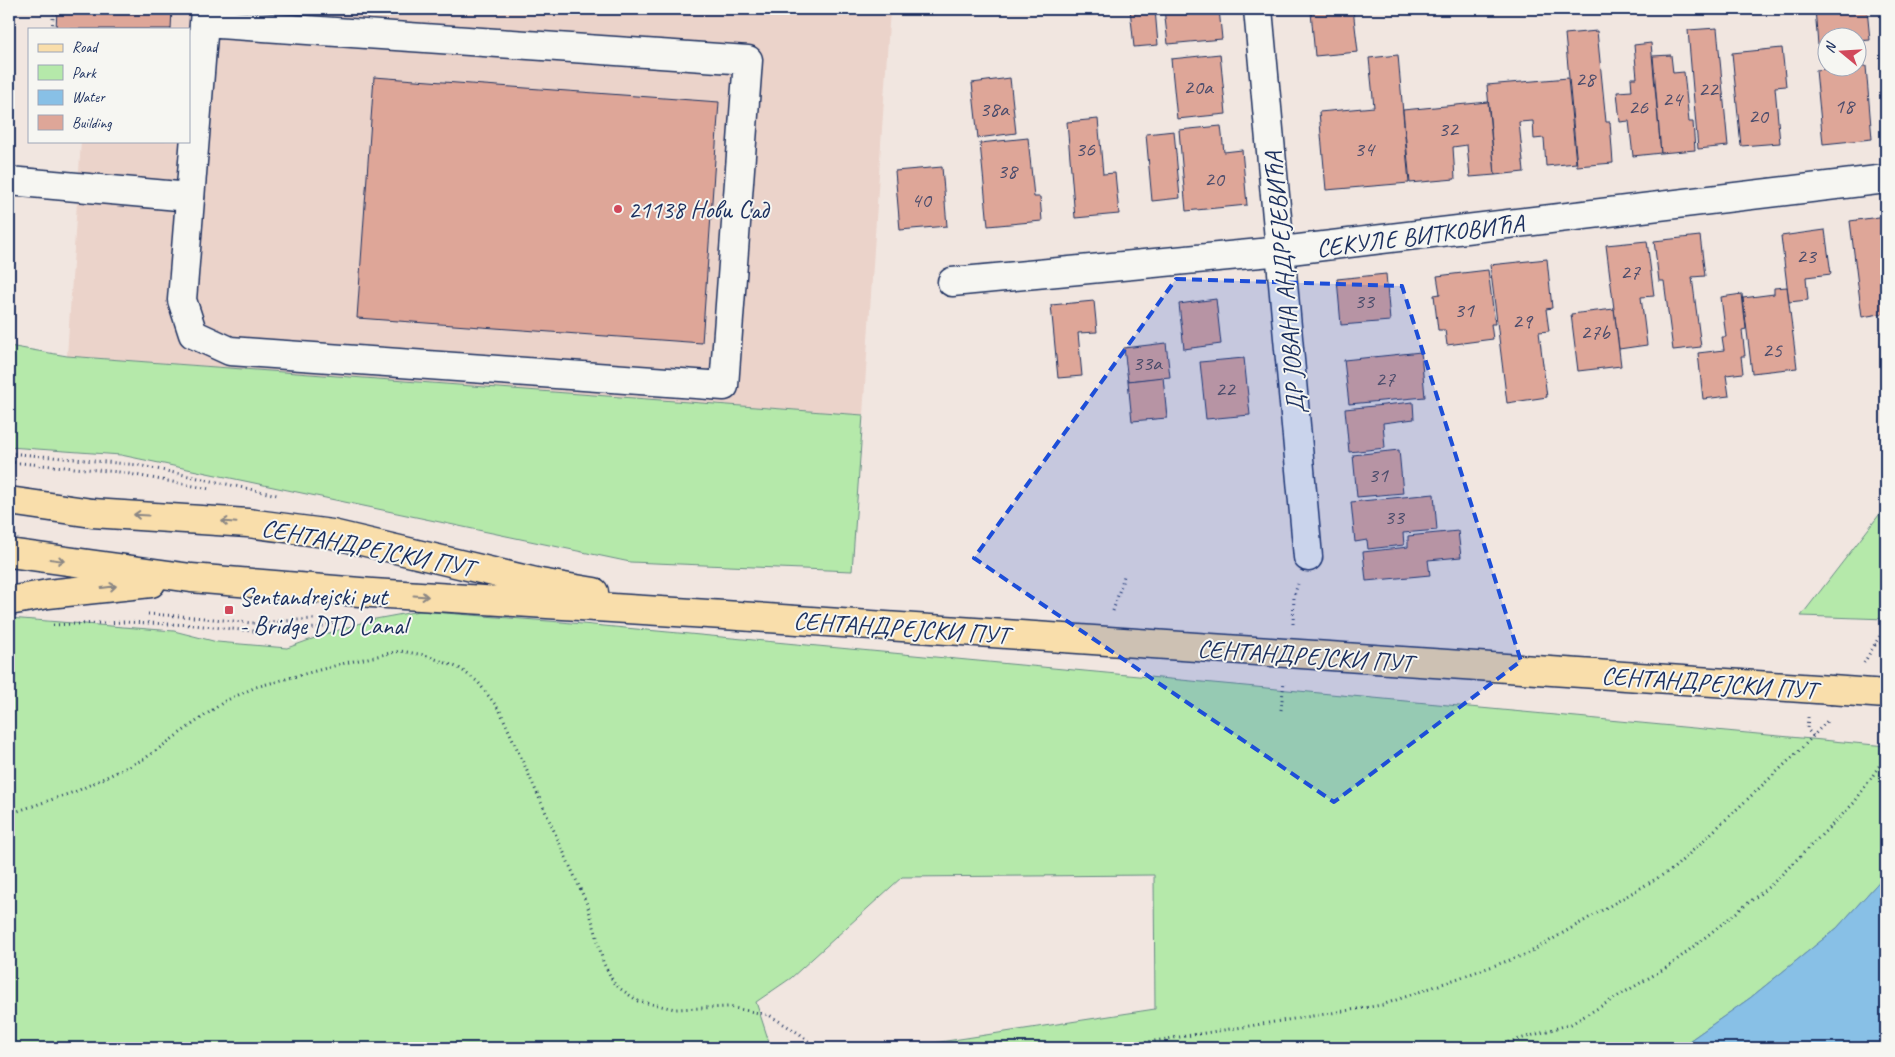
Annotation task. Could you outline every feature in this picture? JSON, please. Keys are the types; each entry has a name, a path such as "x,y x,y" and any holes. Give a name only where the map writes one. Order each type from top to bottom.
{"main road":[{"name":"СЕНТАНДРЕЈСКИ ПУТ","path":"9,501 92,512 248,523 332,534 540,582 724,615"},
{"name":"СЕНТАНДРЕЈСКИ ПУТ","path":"9,554 191,578 372,593 724,615 1831,703 1886,694"},
{"path":"9,601 48,594 191,578"}],"street":[{"name":"ДР ЈОВАНА АНДРЕЈЕВИЋА","path":"1258,9 1282,251 1308,557"},
{"path":"204,16 748,60 724,386 230,351 193,334 182,300 204,16"},
{"name":"СЕКУЛЕ ВИТКОВИЋА","path":"952,282 1282,251 1886,179"},
{"path":"9,181 190,197"}],"path":[{"path":"52,28 54,9"},
{"path":"9,462 119,472 217,491"},
{"path":"1113,611 1126,573"},
{"path":"1293,624 1294,596"},
{"path":"141,614 252,623 316,619"},
{"path":"1861,669 1886,625"},
{"path":"1875,645 1886,642"},
{"path":"9,814 77,791 144,759 225,701 256,687 345,663 400,651 424,655 459,668 478,682 500,711 587,904 602,962 615,985 638,1001 674,1010 729,1007 768,1015 800,1034 816,1048"},
{"path":"1281,710 1285,677"},
{"path":"1110,1048 1382,1005 1527,954 1673,870 1813,736 1831,703"},
{"path":"1808,712 1808,729 1813,736"},
{"path":"1489,1048 1571,1024 1669,966 1771,885 1854,803 1886,756"}],"highlighted area":[{"path":"1176,279 1402,286 1521,661 1334,802 974,558"}],"shaded area":[{"path":"89,9 890,9 863,415 67,356 81,142 190,142 190,28 88,28"}],"green space":[{"path":"9,346 67,356 863,415 852,571 630,562 121,455 9,447"},
{"path":"1886,506 1886,619 1801,616"},
{"path":"419,611 561,622 1886,746 1886,874 1837,928 1750,998 1679,1048 901,1048 1155,1009 1154,875 902,877 791,978 756,1002 771,1048 9,1048 9,618 174,631 217,642 287,648 370,620"}],"water":[{"path":"1886,874 1886,1048 1679,1048 1750,998 1837,928"}],"building":[{"path":"57,9 172,9 171,28 56,28"},
{"path":"1130,9 1155,9 1158,45 1134,47"},
{"path":"1164,9 1219,9 1222,39 1168,44"},
{"path":"1353,9 1358,52 1315,56 1311,12"},
{"path":"1815,9 1867,9 1870,40 1868,40 1868,28 1818,28 1818,45"},
{"path":"1717,28 1728,146 1698,149 1688,30"},
{"path":"1597,31 1606,122 1610,122 1613,163 1577,166 1565,34"},
{"path":"1651,43 1661,153 1633,156 1629,121 1620,122 1617,92 1632,91 1631,78 1637,78 1634,45"},
{"path":"1782,48 1786,86 1775,87 1780,143 1741,146 1732,53"},
{"path":"1220,54 1226,114 1177,119 1171,59"},
{"path":"1398,55 1409,183 1326,190 1319,112 1374,107 1369,58"},
{"path":"1671,55 1673,73 1684,72 1689,122 1693,122 1695,150 1661,153 1653,56"},
{"path":"1816,70 1818,70 1818,78 1867,78 1872,139 1823,144"},
{"path":"374,77 719,102 702,343 357,318"},
{"path":"1010,78 1016,133 978,138 972,83"},
{"path":"1568,78 1576,163 1546,166 1544,138 1534,139 1533,121 1519,122 1524,172 1495,175 1487,85"},
{"path":"1488,102 1495,175 1470,177 1467,145 1453,147 1455,179 1410,183 1403,110"},
{"path":"1098,119 1103,174 1115,173 1119,214 1075,218 1067,122"},
{"path":"1221,126 1224,152 1242,150 1247,205 1186,211 1179,130"},
{"path":"1174,131 1180,198 1152,201 1146,134"},
{"path":"1028,138 1034,197 1040,197 1042,221 988,226 980,143"},
{"path":"942,167 947,226 900,230 895,171"},
{"path":"1886,216 1886,260 1881,261 1886,313 1862,317 1850,221"},
{"path":"1825,230 1831,274 1806,277 1808,300 1789,302 1781,236"},
{"path":"1700,236 1705,276 1692,277 1701,347 1673,350 1664,281 1659,281 1654,241"},
{"path":"1647,241 1654,296 1641,297 1647,345 1619,349 1606,245"},
{"path":"1547,259 1552,308 1546,309 1549,331 1539,332 1547,397 1507,403 1490,265"},
{"path":"1488,270 1495,324 1491,324 1493,339 1447,345 1445,330 1438,330 1434,295 1440,294 1437,276"},
{"path":"1386,274 1390,321 1341,325 1337,279"},
{"path":"1787,287 1797,368 1752,373 1743,298 1774,294 1774,288"},
{"path":"1742,294 1746,329 1742,330 1745,356 1741,356 1743,373 1726,375 1729,396 1703,399 1698,353 1724,350 1722,337 1726,337 1721,297"},
{"path":"1216,299 1221,344 1184,349 1179,304"},
{"path":"1094,301 1097,332 1078,333 1082,376 1058,378 1051,305"},
{"path":"1614,309 1621,366 1578,371 1571,314"},
{"path":"1166,343 1170,377 1128,381 1124,348"},
{"path":"1421,352 1425,397 1349,404 1344,360"},
{"path":"1244,358 1250,415 1206,419 1200,362"},
{"path":"1163,377 1167,418 1132,421 1128,381"},
{"path":"1413,402 1414,419 1383,423 1385,448 1349,452 1345,409"},
{"path":"1399,450 1403,493 1357,497 1353,455"},
{"path":"1434,494 1437,530 1403,533 1404,545 1368,549 1367,540 1355,542 1351,502"},
{"path":"1458,531 1461,557 1428,560 1430,575 1366,581 1363,552 1408,547 1408,536"}],"place":[{"name":"21138 Нови Сад","path":"618,209"},
{"name":"Sentandrejski put - Bridge DTD Canal","path":"229,610"}]}
